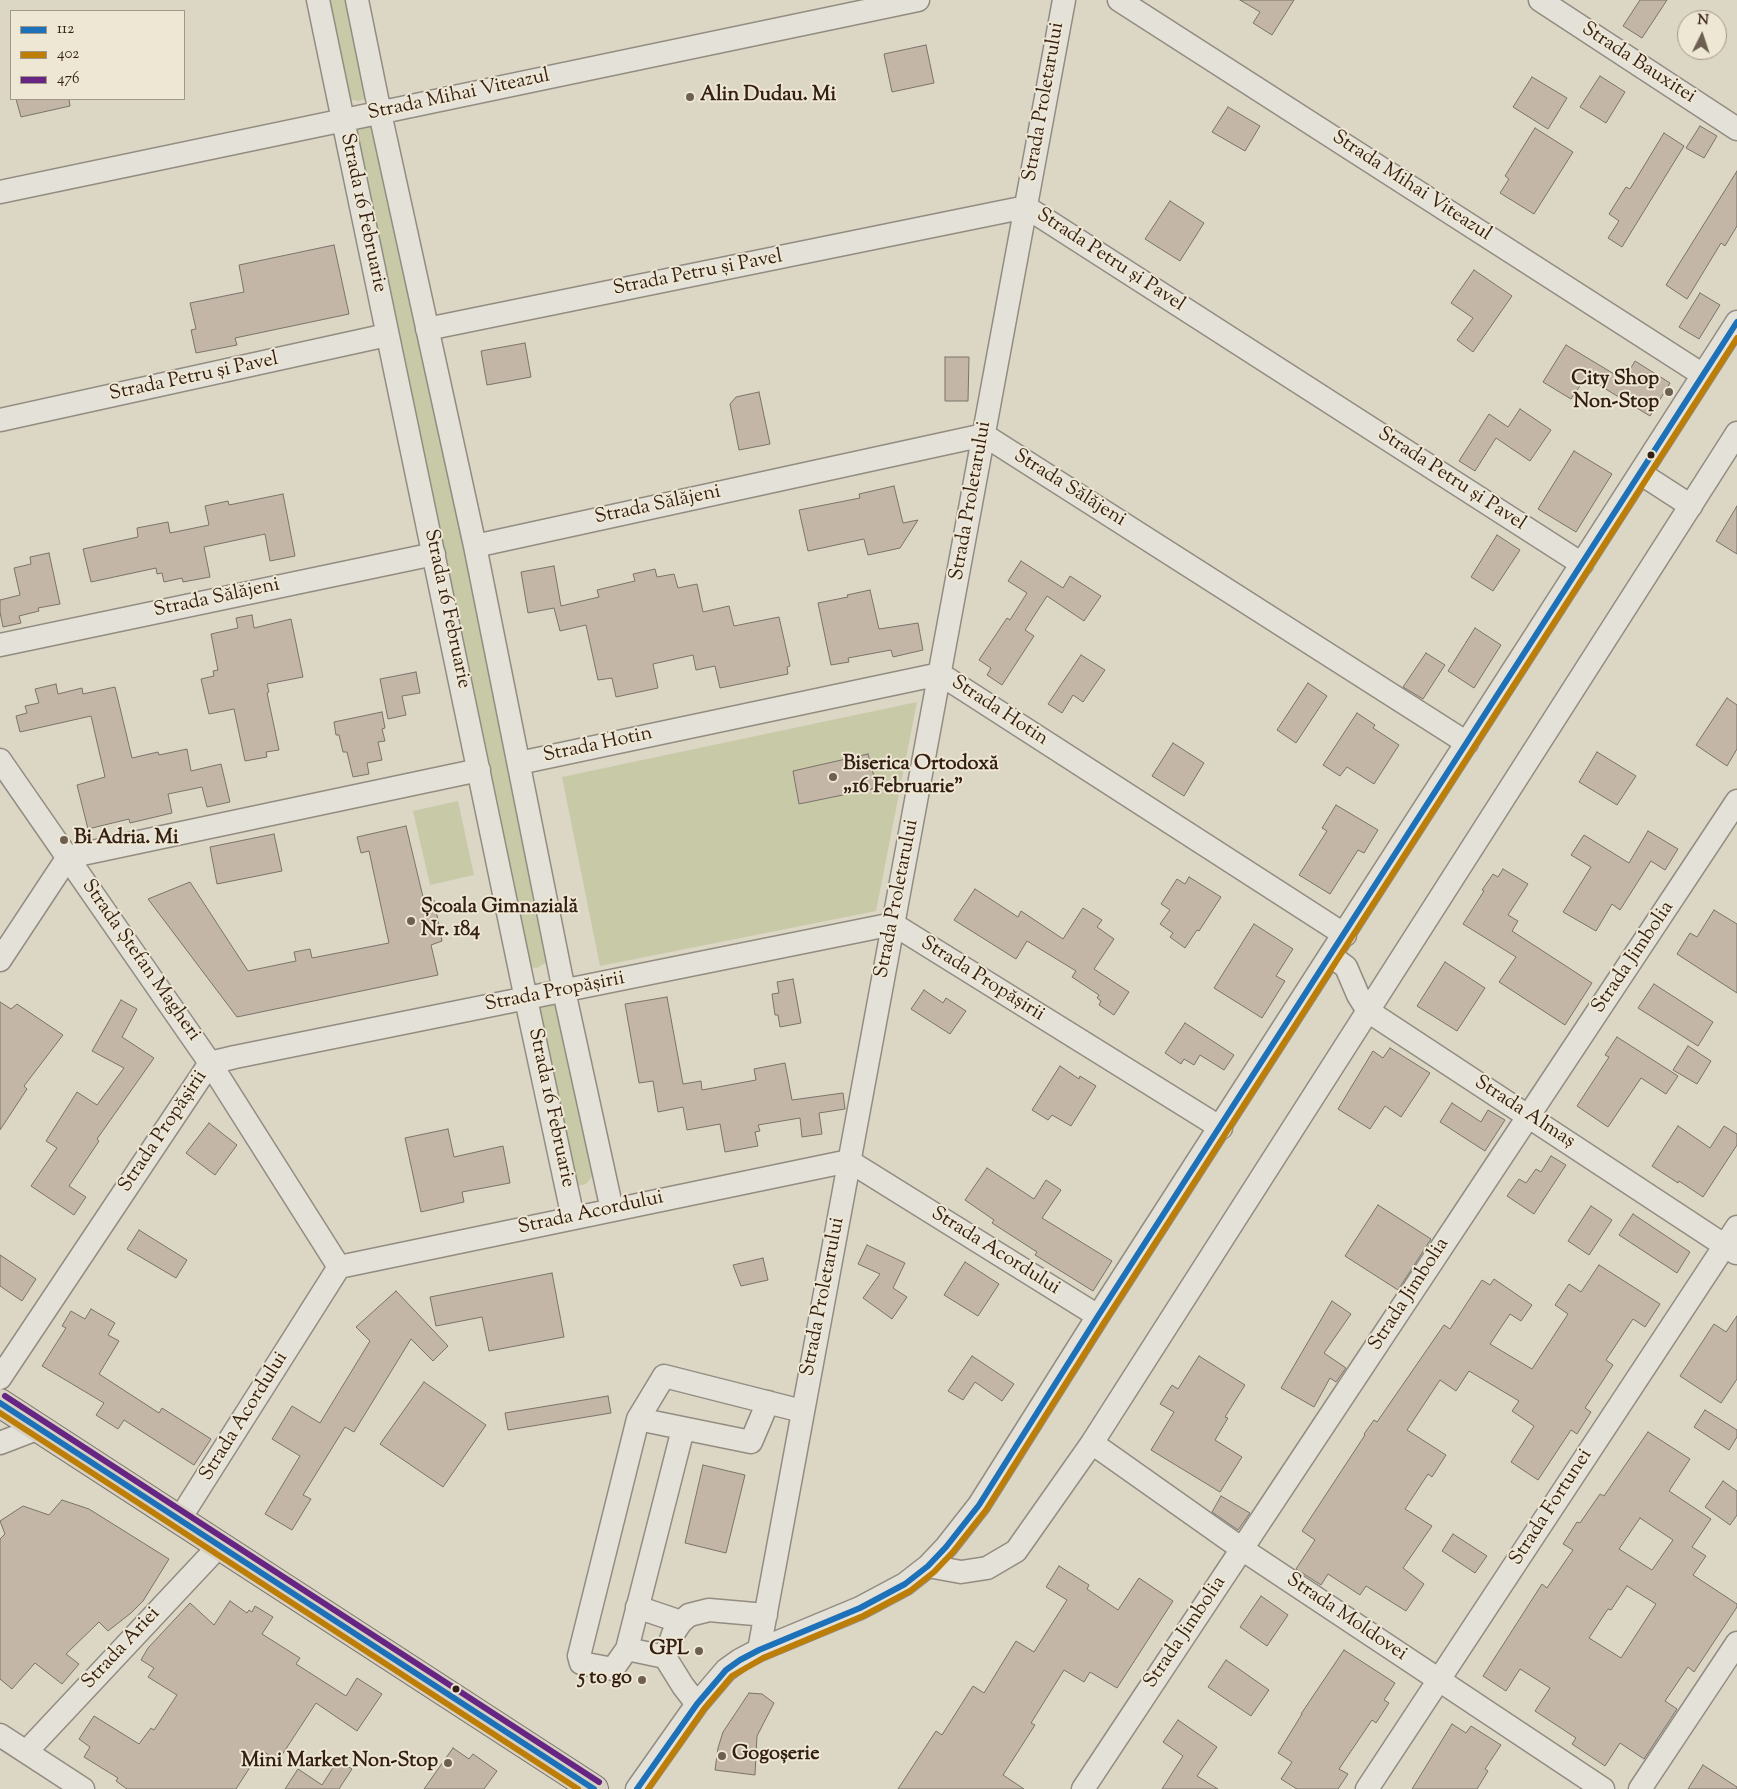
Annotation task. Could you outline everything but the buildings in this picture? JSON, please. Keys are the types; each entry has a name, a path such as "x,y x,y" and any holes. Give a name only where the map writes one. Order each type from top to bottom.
{"main road":[{"path":"0,1402 594,1789"}],"street":[{"name":"Strada 16 Februarie","path":"318,0 573,1218"},
{"name":"Strada 16 Februarie","path":"357,0 475,546 564,991 612,1210"},
{"name":"Strada Mihai Viteazul","path":"0,192 918,0"},
{"name":"Strada Proletarului","path":"759,1650 1064,0"},
{"name":"Strada Mihai Viteazul","path":"1120,0 1703,374"},
{"name":"Strada Bauxitei","path":"1540,0 1737,129"},
{"name":"Strada Petru și Pavel","path":"427,329 1026,207 1582,564"},
{"path":"637,1789 697,1704 726,1670 759,1650 879,1599 904,1584 928,1566 946,1547 979,1505 1098,1316 1221,1128 1737,322"},
{"name":"Strada Petru și Pavel","path":"0,420 387,335"},
{"path":"928,1566 960,1572 988,1568 1016,1551 1092,1443 1737,433"},
{"name":"Strada Sălăjeni","path":"475,546 984,435 1468,743"},
{"path":"1640,473 1691,506"},
{"name":"Strada Sălăjeni","path":"0,645 434,554"},
{"name":"Strada Hotin","path":"519,763 940,674 1344,935"},
{"name":"Strada Ștefan Magheri","path":"0,760 210,1063 338,1267"},
{"path":"0,960 68,857 479,770"},
{"name":"Strada Jimbolia","path":"1083,1789 1737,802"},
{"name":"Strada Propășirii","path":"0,1378 210,1063 893,924 1221,1128"},
{"name":"Strada Almaș","path":"1331,956 1346,967 1358,995 1368,1011 1731,1250"},
{"name":"Strada Acordului","path":"179,1520 338,1267 849,1161 1098,1316"},
{"name":"Strada Fortunei","path":"1366,1789 1438,1680 1731,1250 1737,1227"},
{"path":"683,1429 627,1649 613,1669 581,1663 579,1656 638,1419 664,1376 802,1411"},
{"path":"638,1419 751,1442 768,1402"},
{"path":"0,1443 39,1428"},
{"name":"Strada Moldovei","path":"1092,1443 1242,1549 1603,1789"},
{"name":"Strada Ariei","path":"26,1752 219,1546"},
{"path":"637,1607 681,1622"},
{"path":"665,1657 674,1634 681,1622 689,1615 709,1610 766,1615"},
{"path":"1640,1789 1737,1643"},
{"path":"627,1649 665,1657 678,1679 697,1704"},
{"path":"0,1735 81,1789"}],"green space":[{"path":"328,0 351,0 366,99 358,101 349,99"},
{"path":"359,113 377,128 547,952 547,962 537,968 526,967 350,129"},
{"path":"917,702 876,911 600,966 562,777"},
{"path":"458,801 474,875 430,885 413,811"},
{"path":"553,991 593,1175 586,1184 577,1186 531,995"}],"transit line":[{"name":"112","path":"637,1789 697,1704 726,1670 759,1650 860,1608 905,1584 928,1566 946,1547 979,1505 1098,1316 1737,322"},
{"name":"402","path":"648,1789 704,1709 732,1676 763,1658 863,1616 910,1591 934,1572 952,1553 986,1510 1105,1321 1737,338"},
{"name":"476","path":"5,1396 599,1782"},
{"name":"112","path":"0,1403 594,1789"},
{"name":"402","path":"0,1413 578,1789"}],"place":[{"name":"Alin Dudau. Mi","path":"690,97"},
{"name":"City Shop Non-Stop","path":"1669,392"},
{"name":"Biserica Ortodoxă „16 Februarie”","path":"833,777"},
{"name":"Bi Adria. Mi","path":"64,840"},
{"name":"Școala Gimnazială Nr. 184","path":"411,921"},
{"name":"GPL","path":"699,1651"},
{"name":"5 to go","path":"642,1680"},
{"name":"Gogoșerie","path":"722,1756"},
{"name":"Mini Market Non-Stop","path":"448,1763"}]}
